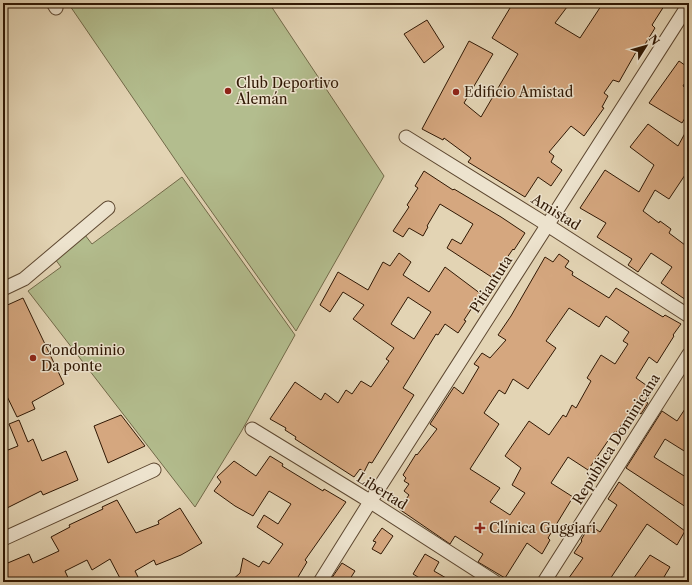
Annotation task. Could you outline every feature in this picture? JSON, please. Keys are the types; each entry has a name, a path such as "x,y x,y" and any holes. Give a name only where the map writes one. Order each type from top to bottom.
{"street":[{"name":"Pitiantuta","path":"320,582 689,4"},
{"name":"Amistad","path":"406,138 547,225 689,316"},
{"path":"3,289 24,279 108,208"},
{"name":"República Dominicana","path":"544,582 689,354"},
{"name":"Libertad","path":"252,428 495,582"},
{"path":"3,539 154,470"}],"green space":[{"name":"Club Deportivo Alemán","path":"68,3 269,3 384,176 296,331 185,174"},
{"path":"182,177 295,335 241,432 195,507 28,291 61,267 55,259 85,235 92,244"}],"building":[{"path":"513,3 570,3 555,23 580,38 603,3 666,3 652,25 655,28 639,54 636,52 619,82 613,80 604,93 608,96 602,107 604,108 584,136 571,126 549,152 554,156 551,162 562,170 551,186 538,177 525,197 468,162 471,158 444,138 443,140 422,129 469,41 493,54 464,103 481,117 518,54 492,38"},
{"path":"427,20 444,47 424,63 404,34"},
{"path":"679,61 689,68 689,76 683,86 689,90 689,111 682,123 649,103"},
{"path":"648,124 678,146 689,126 689,169 669,199 655,190 643,211 659,223 660,221 671,229 669,233 689,248 689,302 661,283 672,267 651,253 638,272 628,265 632,259 597,237 606,223 580,208 605,170 639,192 654,165 630,147"},
{"path":"424,171 525,233 493,278 447,248 452,239 461,244 473,224 440,204 423,236 409,228 403,237 393,231 409,207 407,205 418,188 415,186"},
{"path":"399,253 411,262 403,275 429,292 445,267 481,294 464,320 466,321 458,333 445,324 438,335 436,334 403,388 414,395 372,463 369,462 364,472 360,469 354,477 295,439 296,437 285,430 286,428 270,419 295,382 321,400 325,393 338,403 346,390 352,394 361,381 371,387 389,361 386,359 394,348 353,319 364,305 343,292 330,312 320,305 338,272 368,290 383,262 390,266","holes":["408,297 431,312 414,339 391,324"]},
{"path":"559,254 569,261 565,267 573,272 572,275 609,298 616,288 663,317 665,315 681,324 657,363 649,357 636,378 653,390 646,402 648,403 641,414 633,408 616,433 614,432 588,470 568,457 551,483 573,497 548,538 550,540 542,554 527,543 505,578 478,562 483,554 455,536 450,544 399,509 409,495 404,491 409,484 404,481 406,478 403,475 416,454 417,455 437,429 430,424 454,387 463,394 479,367 474,364 482,353 490,358 506,340 498,335 511,316 545,257 553,262","holes":["569,308 599,327 606,316 629,332 623,341 628,344 615,364 601,355 587,378 591,381 576,408 572,405 566,417 563,415 549,435 529,421 505,456 521,468 512,485 525,493 510,515 490,502 500,488 470,469 499,424 484,413 499,390 505,394 513,379 528,389 556,348 546,341"]},
{"name":"Condominio Da ponte","path":"23,298 64,384 32,402 35,409 17,417 3,388 3,307"},
{"path":"689,403 689,454 665,439 654,457 689,479 689,509 626,468 662,411 677,421"},
{"path":"121,415 145,446 108,463 94,426"},
{"path":"19,420 28,442 33,439 42,461 66,451 78,480 43,495 41,491 3,510 3,452 18,446 9,424"},
{"path":"270,456 283,464 282,466 323,491 324,489 346,502 305,560 307,562 295,582 230,582 240,573 243,558 259,567 263,561 269,564 283,544 257,527 264,515 278,524 291,504 269,491 253,516 235,506 214,491 221,482 217,477 234,461 256,476"},
{"path":"619,482 685,531 677,545 647,524 608,582 566,582 583,558 574,553 590,525 600,532 617,505 608,499"},
{"path":"117,500 136,533 159,524 158,521 180,508 202,543 181,555 156,565 154,560 135,571 138,577 129,582 122,582 110,559 92,570 87,560 65,571 70,582 3,582 3,565 29,554 33,563 59,551 51,537 70,527 69,525 103,509 102,507"},
{"path":"382,528 393,536 381,554 372,549 376,542 373,541"},
{"path":"425,554 439,562 434,571 453,582 426,582 413,574"},
{"path":"650,555 670,567 661,582 631,582"},
{"path":"342,563 355,571 348,582 329,582"}],"place":[{"name":"Club Deportivo Alemán","path":"228,91"},
{"name":"Edificio Amistad","path":"456,92"},
{"name":"Condominio Da ponte","path":"33,358"},
{"name":"Clínica Guggiari","path":"480,528"}]}
